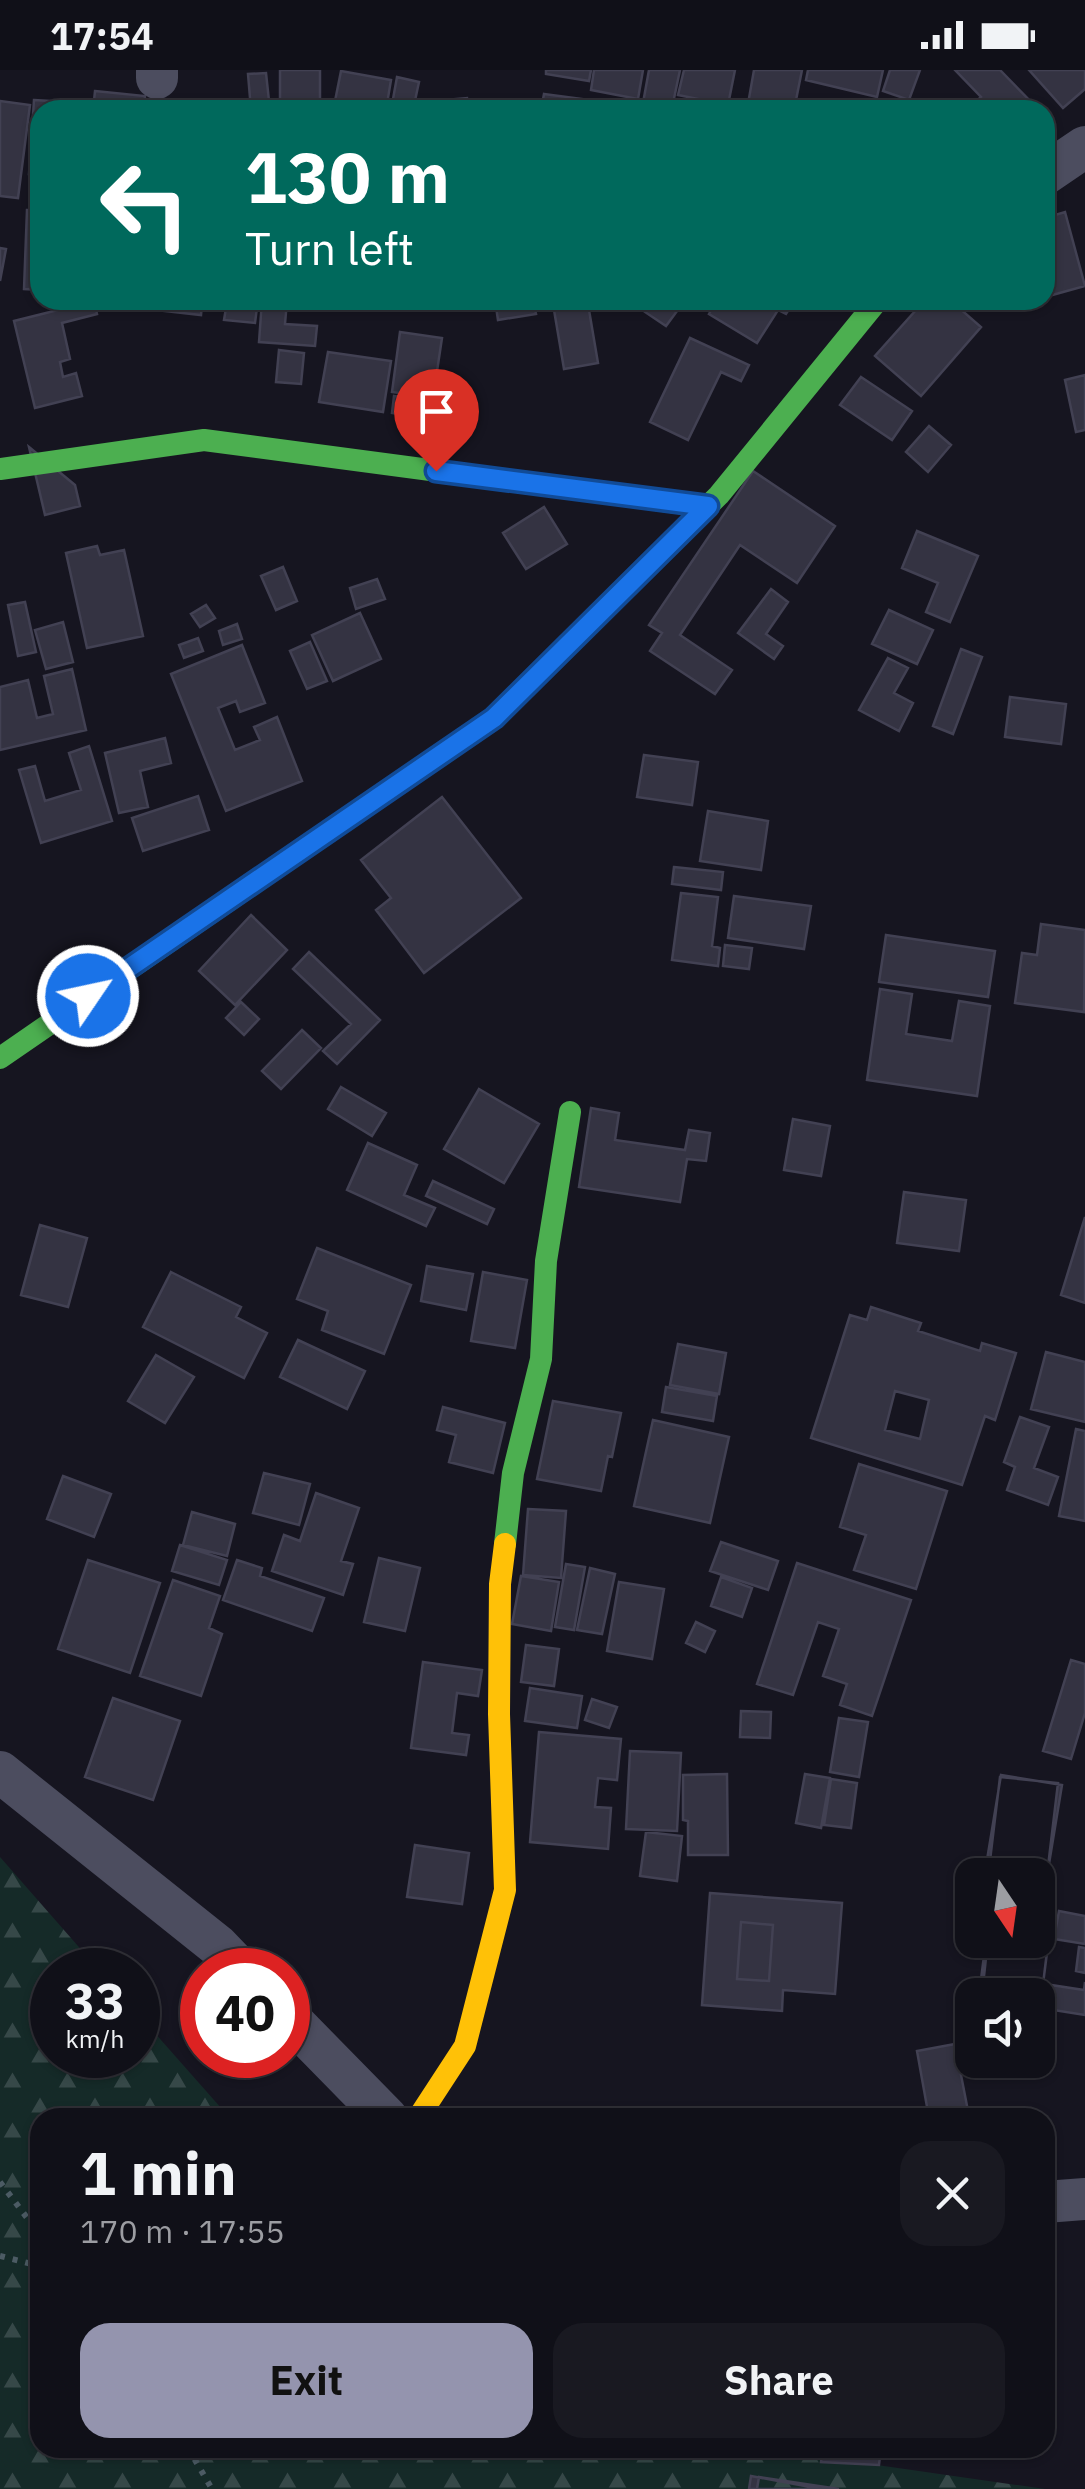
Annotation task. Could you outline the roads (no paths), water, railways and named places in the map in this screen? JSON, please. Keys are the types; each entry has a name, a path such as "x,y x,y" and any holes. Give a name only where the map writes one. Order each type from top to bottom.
{"street":[{"path":"1055,167 1085,147"},
{"path":"0,1058 494,718 708,506 870,310"},
{"path":"0,469 204,440 708,506"},
{"path":"425,2108 465,2046 504,1890 500,1584 513,1473 541,1359 546,1261 570,1112"},
{"path":"0,1772 220,1948"},
{"path":"310,2039 377,2108"},
{"path":"1055,2201 1085,2198"}]}
